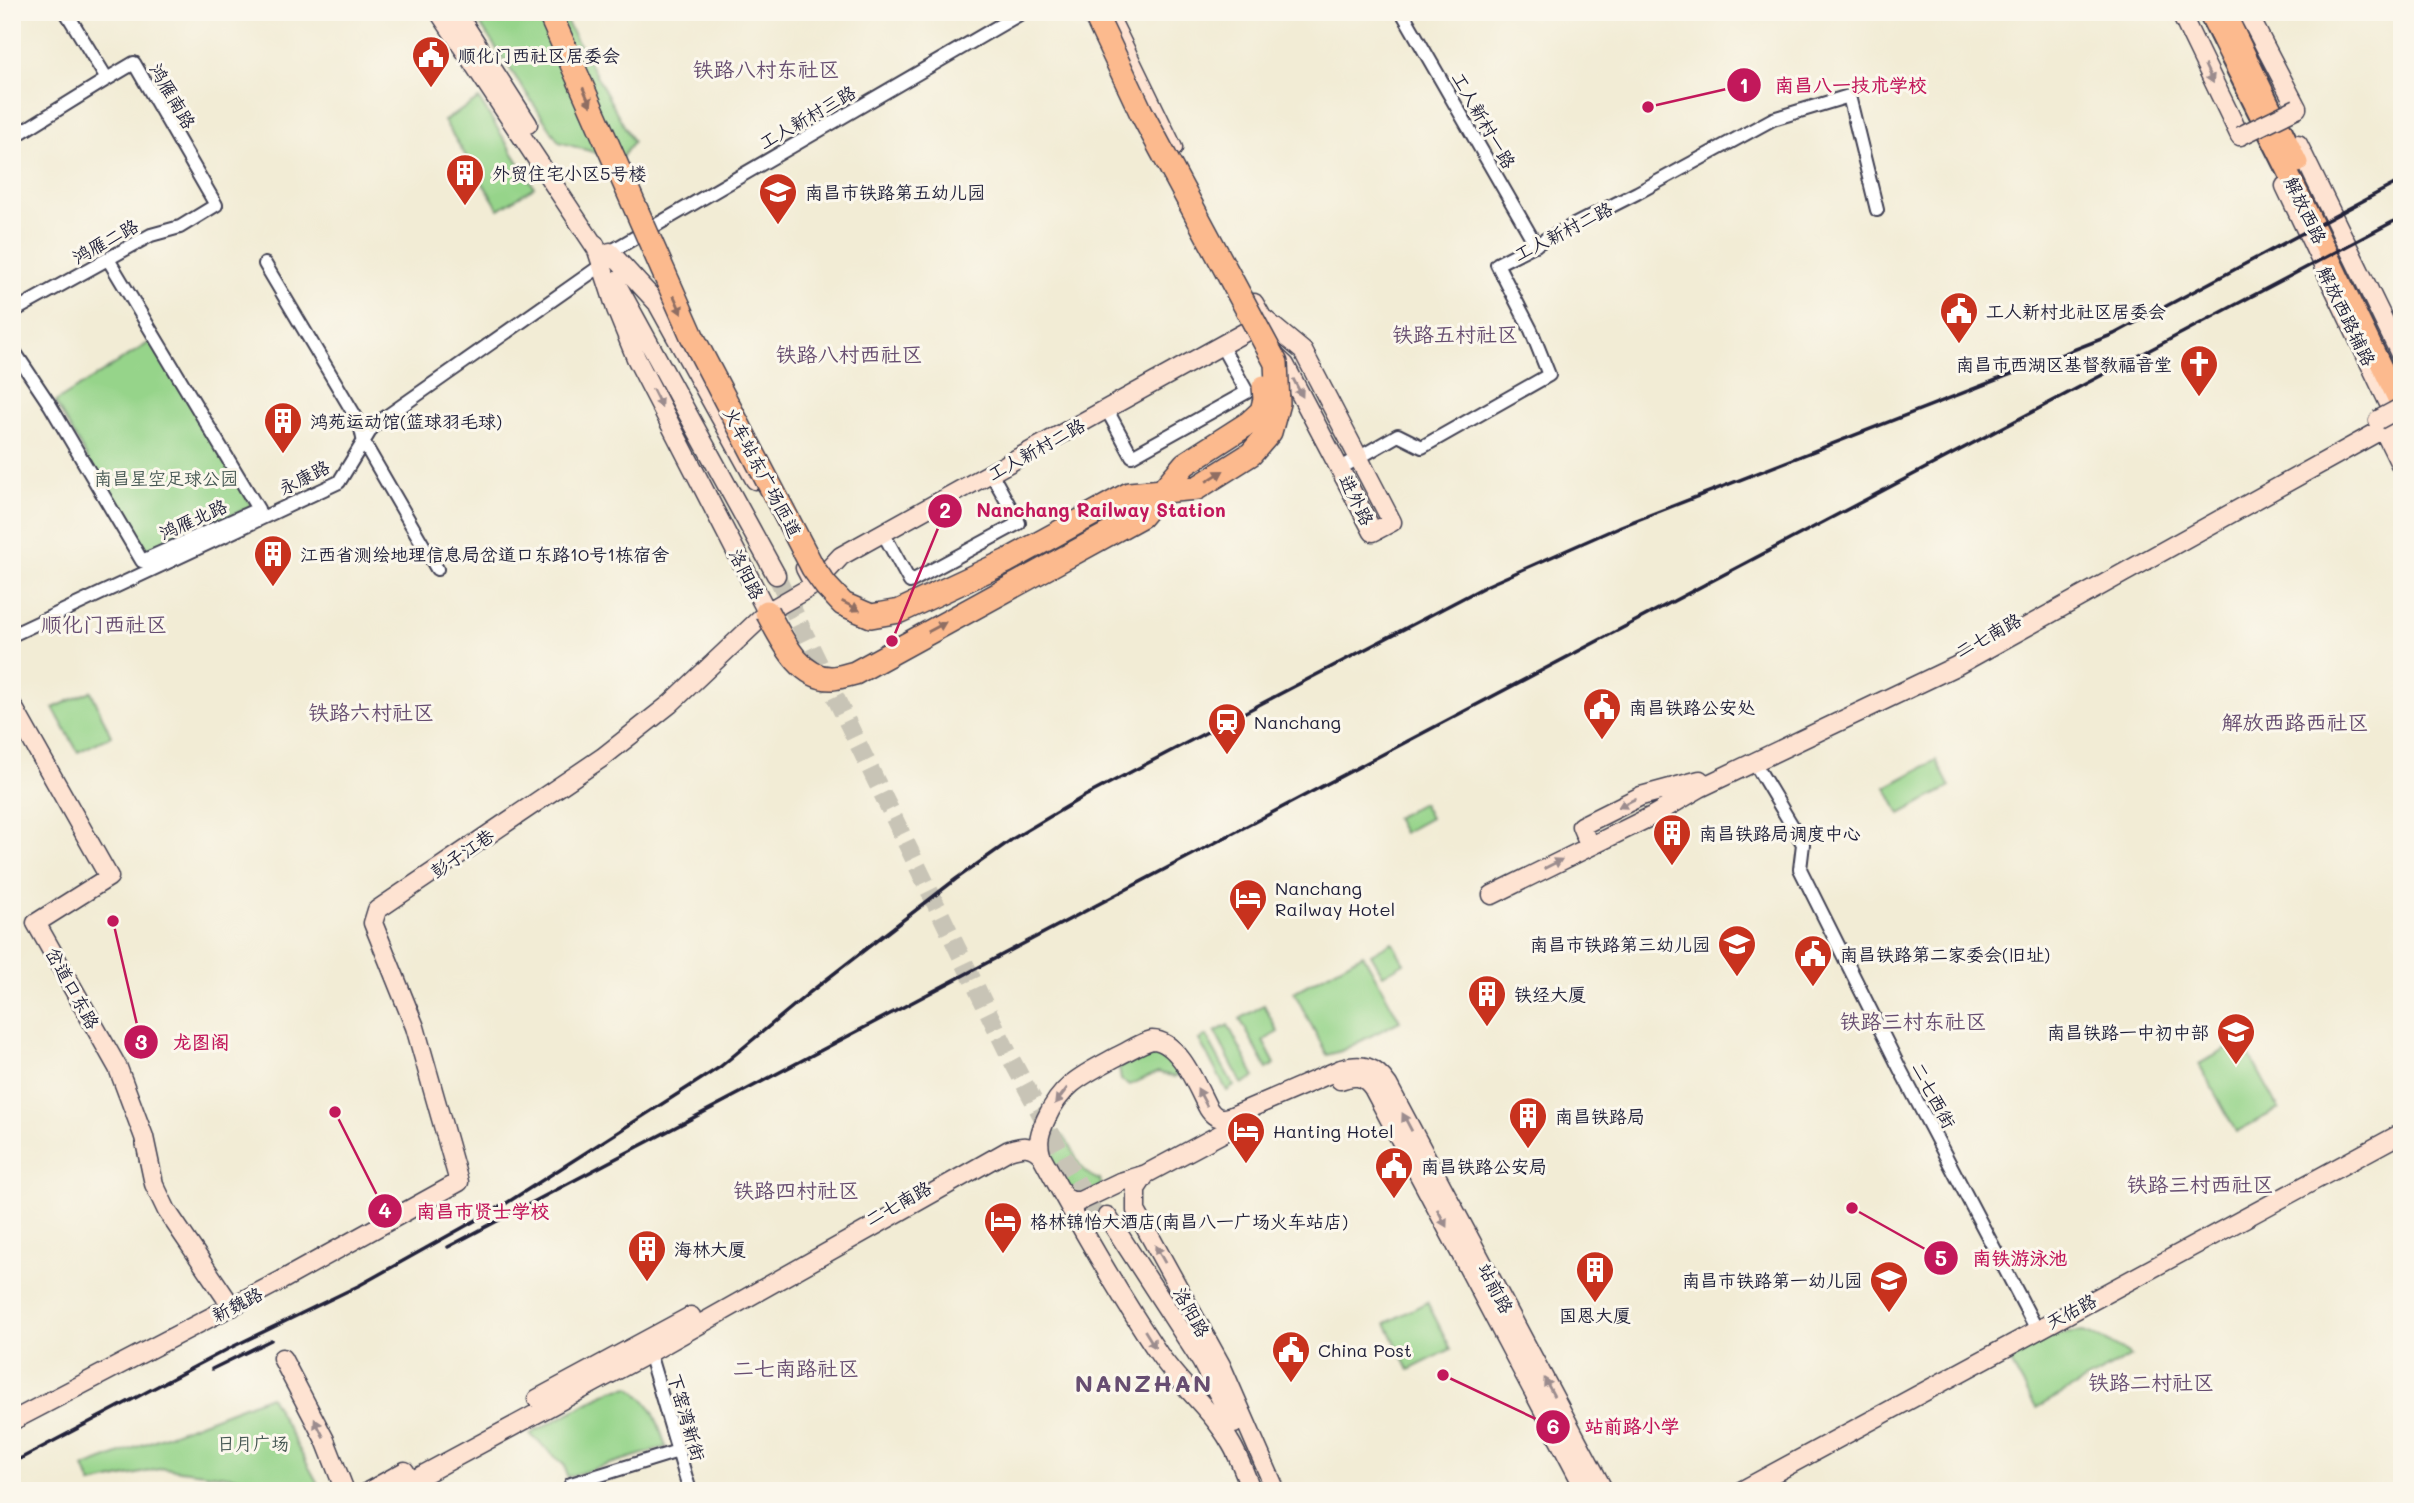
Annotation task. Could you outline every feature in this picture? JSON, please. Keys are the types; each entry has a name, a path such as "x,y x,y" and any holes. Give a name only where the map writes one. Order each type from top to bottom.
{"highway":[{"name":"火车站东广场匝道","path":"549,12 692,337 813,568 843,604 871,616 900,611 1007,561 1129,494 1197,488 1251,454 1270,432 1278,403 1276,363 1140,112 1094,12"},
{"path":"767,612 787,649 810,673 831,678 855,673 1141,516 1185,464 1249,423 1262,411 1265,399 1255,324"}],"main road":[{"name":"洛阳路","path":"439,12 602,254 657,303 814,585 767,612 636,358 616,309 602,254"},
{"name":"洛阳路","path":"456,12 602,254 781,572"},
{"name":"进外路","path":"1084,12 1140,131 1255,324 1285,365 1373,532 1383,527 1392,522 1304,351 1255,324 1107,12"},
{"path":"2179,12 2240,136 2297,108 2248,12"},
{"name":"解放西路辅路","path":"2202,12 2402,431"},
{"name":"解放西路","path":"2208,12 2402,408"},
{"name":"解放西路","path":"2225,12 2402,379"},
{"name":"解放西路辅路","path":"2233,12 2402,358"},
{"name":"工人新村二路","path":"814,585 841,556 1107,410 1255,324"},
{"name":"二七南路","path":"1492,895 1652,816 1700,788 1956,666 2381,424 2402,408"},
{"name":"二七南路","path":"1589,845 1581,826 1641,796 1692,784 1943,660 2381,424 2402,420"},
{"path":"2381,424 2402,468"},
{"name":"彭子江巷","path":"459,1182 415,1027 373,923 377,910 604,757 670,704 767,612"},
{"name":"岔道口东路","path":"12,705 110,877 36,923 118,1068 144,1137 155,1184 167,1211 232,1307"},
{"path":"1252,1491 1230,1442 1158,1353 1079,1225 1041,1155 1039,1140 1044,1124 1055,1102 1070,1084 1084,1074 1152,1040 1162,1040 1175,1050 1208,1108 1218,1118 1232,1116 1295,1087 1350,1066 1364,1066 1375,1070 1381,1089"},
{"path":"1064,1197 1080,1201 1146,1174 1278,1105 1345,1078 1363,1078 1381,1089"},
{"name":"站前路","path":"1381,1089 1586,1491"},
{"name":"站前路","path":"1381,1089 1604,1491"},
{"name":"二七南路","path":"369,1491 1044,1124"},
{"name":"天佑路","path":"1741,1491 2402,1133"},
{"name":"二七南路","path":"393,1491 649,1353 1009,1150 1028,1147 1041,1155"},
{"path":"1136,1211 1136,1189 1146,1174"},
{"name":"新魏路","path":"12,1421 232,1307 459,1182"},
{"path":"1079,1225 1078,1219 1084,1210 1112,1196 1123,1199 1136,1211"},
{"name":"洛阳路","path":"1136,1211 1221,1365 1276,1491"},
{"name":"洛阳路","path":"1257,1491 1236,1441 1220,1412 1103,1219 1201,1361 1226,1406 1264,1491"},
{"path":"282,1358 325,1440 345,1491"}],"street":[{"path":"12,138 107,79 66,12"},
{"name":"工人新村三路","path":"602,254 1023,12"},
{"name":"工人新村一路","path":"1402,12 1536,245"},
{"name":"鸿雁南路","path":"107,79 134,63 216,205"},
{"name":"工人新村二路","path":"1341,468 1398,435 1422,447 1549,375 1531,330 1497,264 1637,193 1773,119 1849,96 1877,210"},
{"name":"鸿雁二路","path":"12,312 151,235 180,227 216,205"},
{"name":"永康路","path":"12,635 339,482 373,426 602,254"},
{"name":"鸿雁北路","path":"12,348 50,405 142,561 258,509 108,259"},
{"path":"265,264 360,424 364,443 437,569"},
{"path":"1107,410 1132,456 1247,391 1221,345"},
{"path":"883,533 910,582 1007,530 1019,523 991,473"},
{"name":"二七西街","path":"1755,762 1803,844 1800,869 1900,1069 2037,1329"},
{"name":"下窑湾新街","path":"649,1353 690,1491"},
{"path":"572,1491 571,1484 678,1451"}],"green space":[{"path":"472,12 561,12 633,142 620,160 559,142"},
{"path":"479,99 534,187 499,209 444,121"},
{"name":"南昌星空足球公园","path":"152,341 252,506 143,556 55,402"},
{"path":"91,691 111,736 78,752 53,708"},
{"path":"1936,760 1950,787 1900,814 1886,787"},
{"path":"1422,803 1430,818 1403,833 1395,818"},
{"path":"1392,942 1404,963 1383,975 1371,954"},
{"path":"1363,954 1400,1021 1341,1051 1327,1055 1294,992"},
{"path":"1264,1005 1278,1032 1263,1041 1275,1064 1267,1069 1240,1019"},
{"path":"1228,1025 1255,1077 1242,1084 1215,1032"},
{"path":"1206,1036 1234,1086 1227,1091 1199,1040"},
{"path":"2242,1041 2279,1109 2236,1132 2199,1064"},
{"path":"1151,1051 1166,1053 1179,1075 1174,1077 1158,1072 1130,1085 1121,1080 1119,1068"},
{"path":"1057,1132 1069,1144 1084,1171 1100,1180 1102,1187 1084,1197 1065,1183 1046,1149 1049,1133"},
{"path":"1427,1302 1451,1349 1409,1370 1386,1323"},
{"path":"2083,1332 2107,1341 2131,1356 2036,1408 2007,1356 2043,1338"},
{"path":"630,1387 650,1407 666,1447 567,1477 565,1466 530,1434 612,1390"},
{"name":"日月广场","path":"270,1396 322,1491 299,1491 282,1483 164,1468 91,1484 84,1467"}],"tunnel":[{"path":"776,575 1010,1057 1098,1221"}],"railway":[{"path":"12,1463 228,1349 360,1285 505,1204 720,1067 809,993 956,879 1014,838 1083,797 1488,585 1619,527 2114,334 2402,180"},
{"path":"448,1247 2402,217"},
{"path":"212,1369 271,1340"}],"place":[{"name":"顺化门西社区居委会","path":"431,89"},
{"name":"南昌八一技术学校","path":"1648,107"},
{"name":"外贸住宅小区5号楼","path":"465,207"},
{"name":"南昌市铁路第五幼儿园","path":"778,226"},
{"name":"工人新村北社区居委会","path":"1959,345"},
{"name":"南昌市西湖区基督教福音堂","path":"2199,398"},
{"name":"鸿苑运动馆(篮球羽毛球)","path":"283,455"},
{"name":"江西省测绘地理信息局岔道口东路10号1栋宿舍","path":"273,588"},
{"name":"Nanchang Railway Station","path":"892,641"},
{"name":"南昌铁路公安处","path":"1602,741"},
{"name":"Nanchang","path":"1227,756"},
{"name":"南昌铁路局调度中心","path":"1672,867"},
{"name":"龙图阁","path":"113,921"},
{"name":"Nanchang Railway Hotel","path":"1248,932"},
{"name":"南昌市铁路第三幼儿园","path":"1737,978"},
{"name":"南昌铁路第二家委会(旧址)","path":"1813,988"},
{"name":"铁经大厦","path":"1487,1028"},
{"name":"南昌铁路一中初中部","path":"2236,1066"},
{"name":"南昌市贤士学校","path":"335,1112"},
{"name":"南昌铁路局","path":"1528,1150"},
{"name":"Hanting Hotel","path":"1246,1165"},
{"name":"南昌铁路公安局","path":"1394,1200"},
{"name":"南铁游泳池","path":"1852,1208"},
{"name":"格林锦怡大酒店(南昌八一广场火车站店)","path":"1003,1255"},
{"name":"海林大厦","path":"647,1283"},
{"name":"国恩大厦","path":"1595,1304"},
{"name":"南昌市铁路第一幼儿园","path":"1889,1314"},
{"name":"站前路小学","path":"1443,1375"},
{"name":"China Post","path":"1291,1384"}],"district":[{"name":"铁路八村东社区","path":"766,68"},
{"name":"铁路五村社区","path":"1455,333"},
{"name":"铁路八村西社区","path":"849,353"},
{"name":"顺化门西社区","path":"104,623"},
{"name":"铁路六村社区","path":"371,711"},
{"name":"解放西路西社区","path":"2295,721"},
{"name":"铁路三村东社区","path":"1913,1020"},
{"name":"铁路三村西社区","path":"2200,1183"},
{"name":"铁路四村社区","path":"796,1189"},
{"name":"二七南路社区","path":"796,1367"},
{"name":"铁路二村社区","path":"2151,1381"},
{"name":"NANZHAN","path":"1144,1382"}]}
